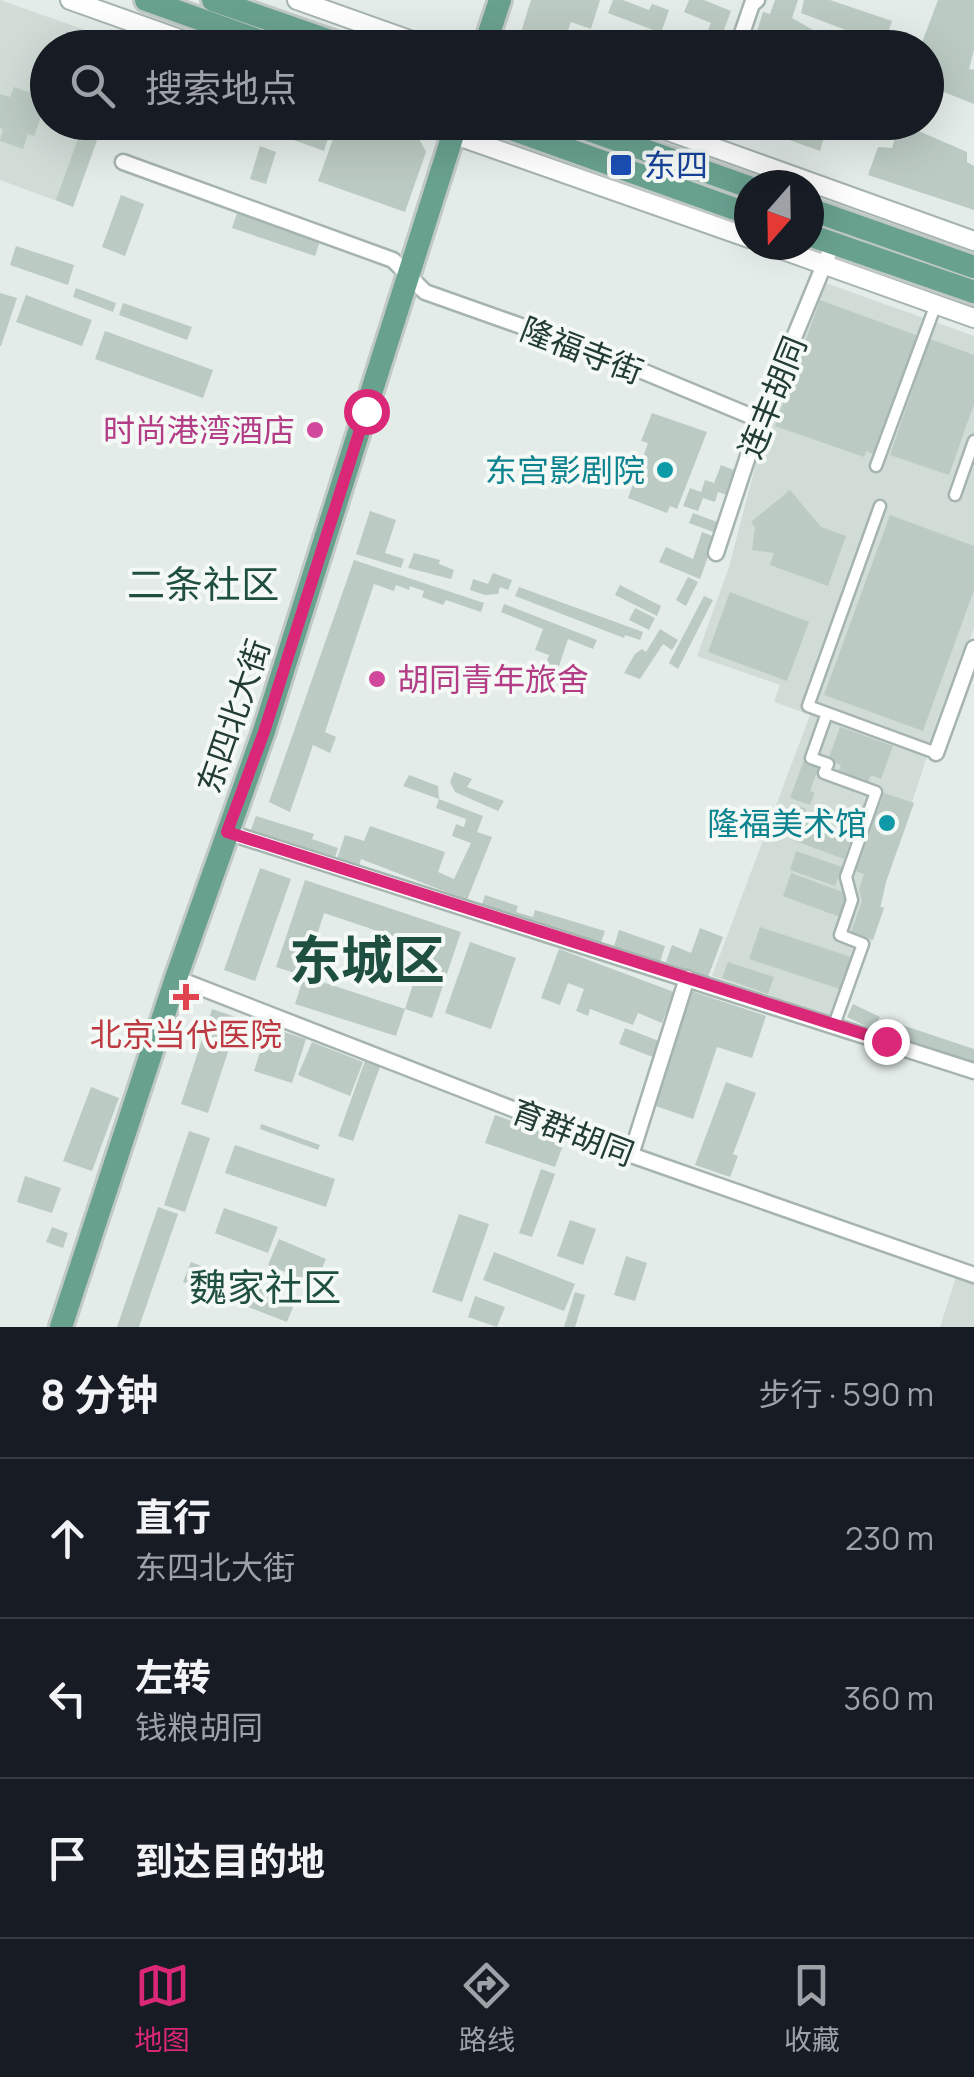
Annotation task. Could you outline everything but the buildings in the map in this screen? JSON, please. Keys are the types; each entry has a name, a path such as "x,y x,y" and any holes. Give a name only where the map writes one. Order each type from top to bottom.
{"main road":[{"path":"146,0 230,30"},
{"path":"213,0 299,30"},
{"path":"490,30 500,0"},
{"name":"东四北大街","path":"61,1327 176,978 264,732 451,140"},
{"path":"542,140 734,209"},
{"path":"616,140 734,182"},
{"path":"824,214 974,267"},
{"path":"824,249 830,254 974,292"}],"street":[{"path":"70,0 154,30"},
{"path":"296,0 381,30"},
{"path":"743,30 756,0"},
{"path":"485,140 734,232"},
{"path":"692,140 974,241"},
{"path":"695,168 704,140"},
{"name":"隆福寺街","path":"123,162 392,260 426,292 606,356 760,420"},
{"path":"824,253 974,318"},
{"name":"连丰胡同","path":"716,553 760,420 830,254"},
{"path":"876,466 936,304"},
{"path":"955,495 974,441"},
{"path":"880,506 808,706 936,753 974,648"},
{"path":"827,713 811,758 828,764 824,773 876,792 846,878 852,900 840,936 862,944 834,1025"},
{"path":"227,832 974,1071"},
{"name":"育群胡同","path":"176,978 631,1154 974,1275"},
{"path":"631,1154 687,978"}],"shaded area":[{"path":"0,0 85,30 30,30 30,140 98,140 73,207 0,180"},
{"path":"823,282 974,336 974,628 886,882 881,906 884,908 842,1020 712,976 810,715 774,702 780,685 697,656 729,567 766,425"},
{"path":"956,1277 974,1284 974,1327 940,1327"}],"place":[{"name":"东四","path":"621,165"},
{"name":"时尚港湾酒店","path":"315,430"},
{"name":"东宫影剧院","path":"665,470"},
{"name":"胡同青年旅舍","path":"377,679"},
{"name":"隆福美术馆","path":"887,823"},
{"name":"北京当代医院","path":"186,997"}],"district":[{"name":"二条社区","path":"203,583"},
{"name":"东城区","path":"367,959"},
{"name":"魏家社区","path":"265,1286"}],"route":[{"path":"366,411 264,732 227,832 886,1041"}]}
